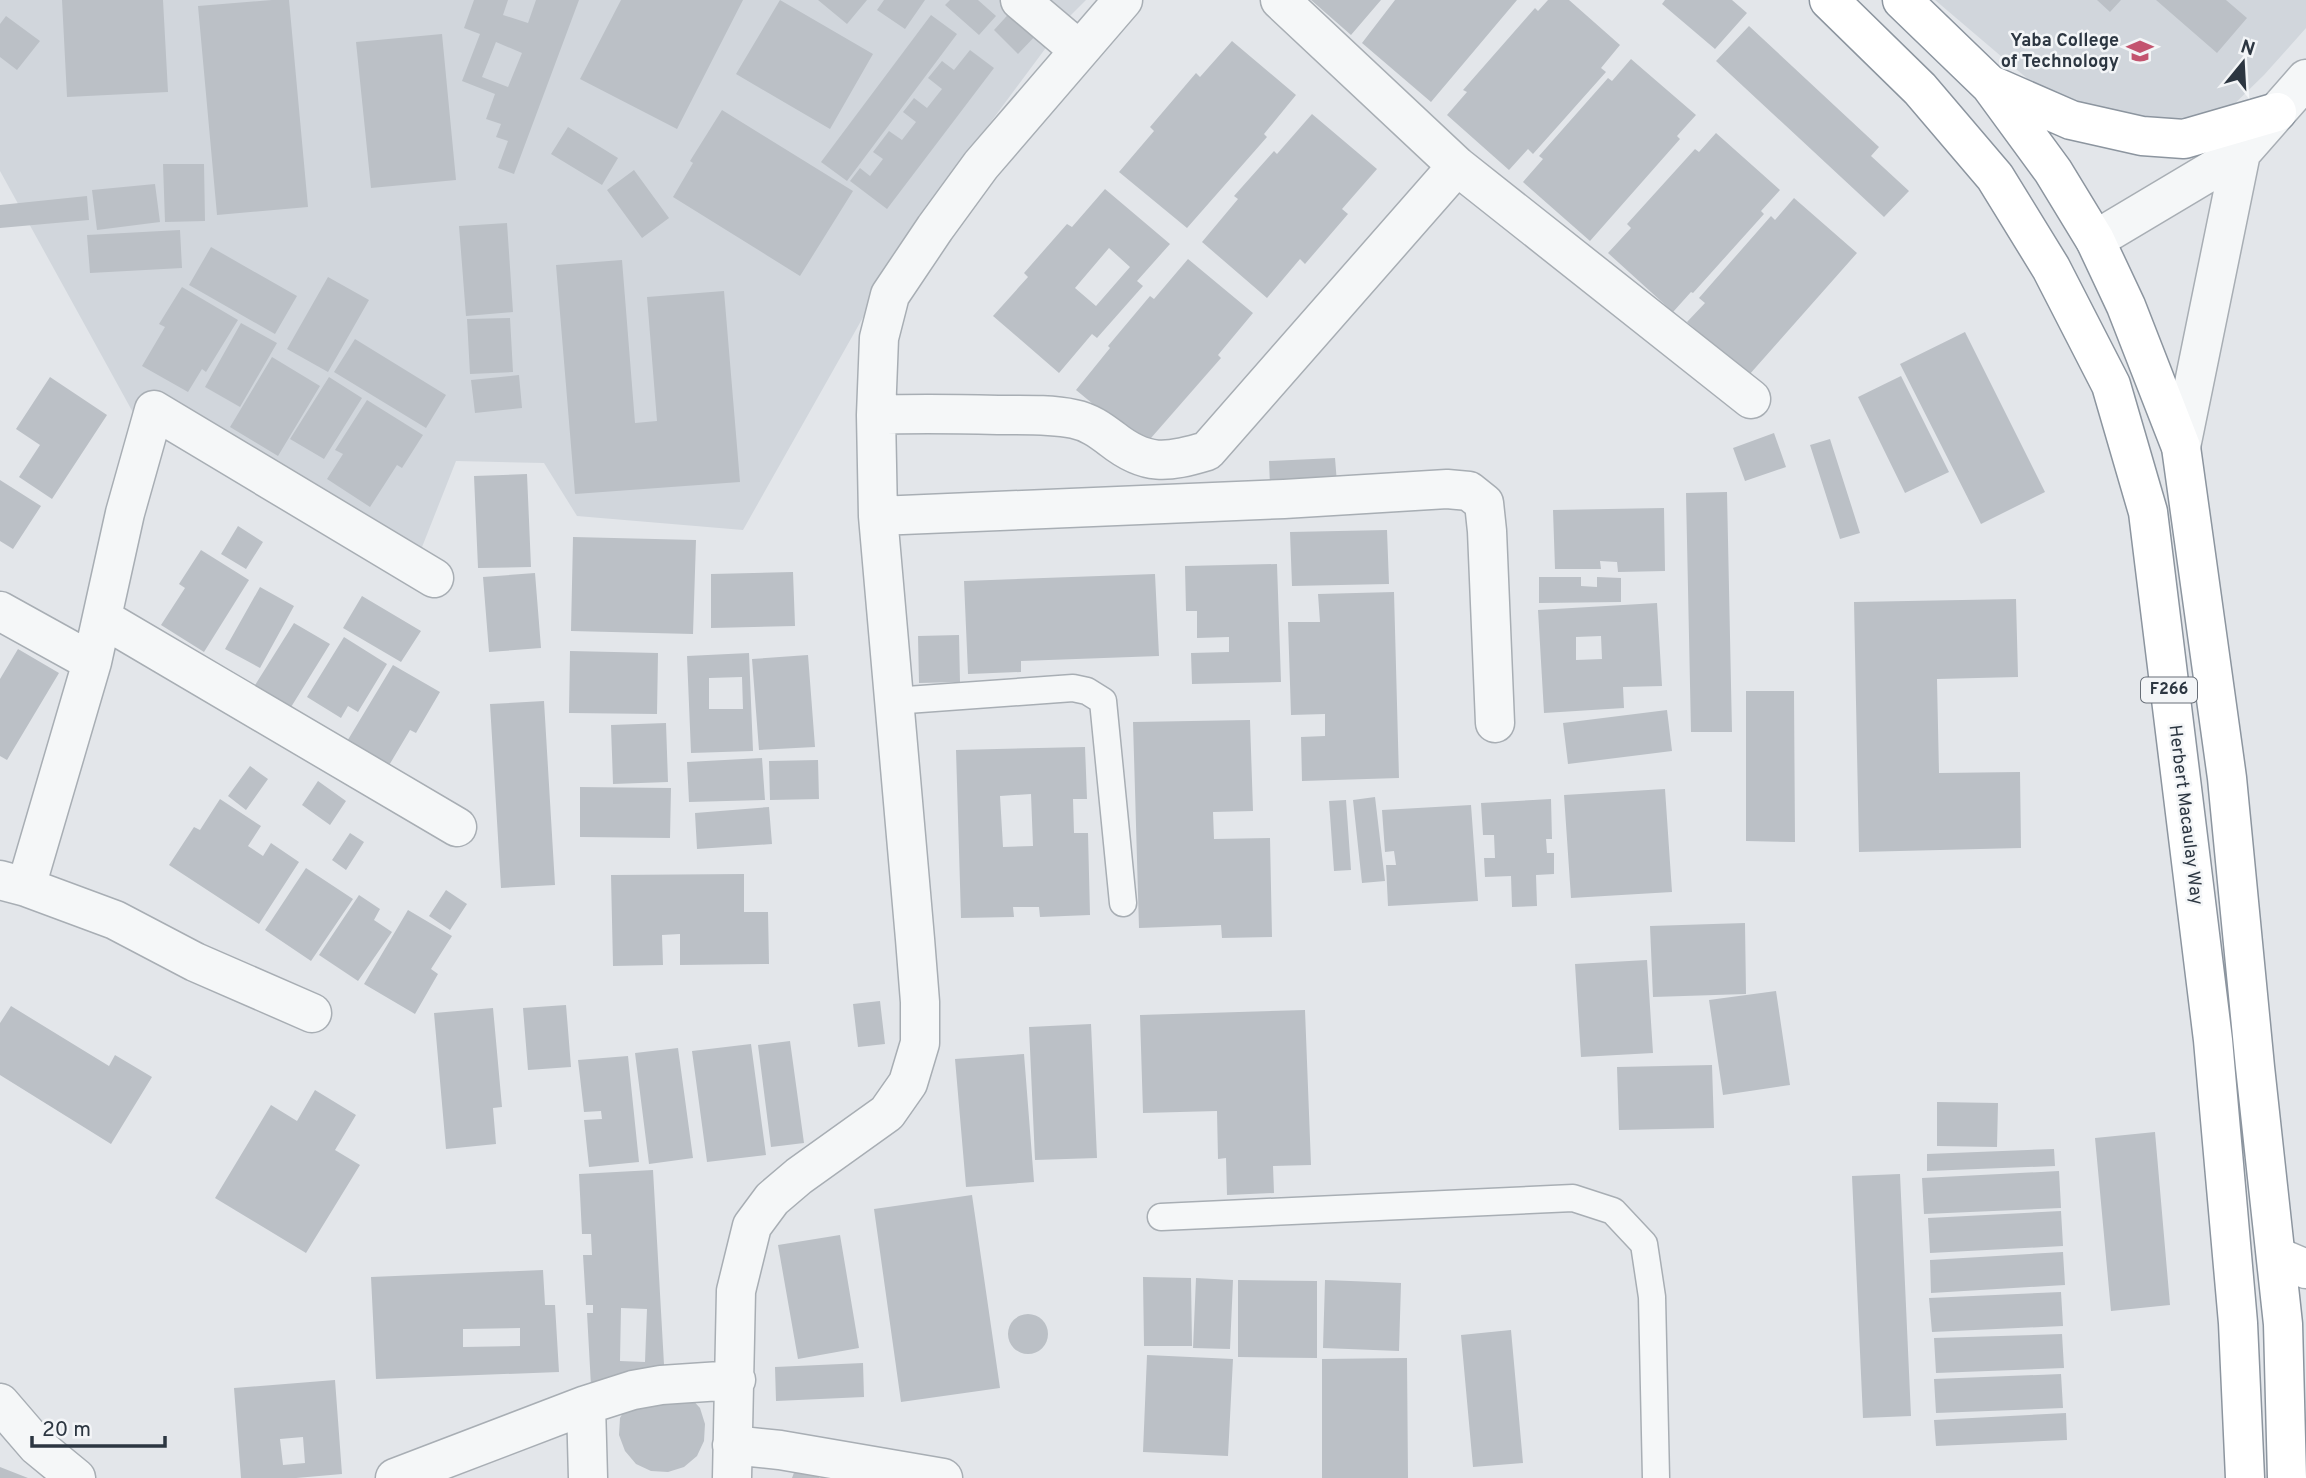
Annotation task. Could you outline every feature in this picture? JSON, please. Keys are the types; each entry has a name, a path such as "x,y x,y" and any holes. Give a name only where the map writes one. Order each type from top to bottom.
{"highway":[{"name":"Herbert Macaulay Way","path":"1829,0 1920,89 1995,177 2052,268 2111,385 2144,500 2213,1040 2238,1323 2245,1478"},
{"name":"F266","path":"1902,0 1990,85 2053,171 2095,240 2126,306 2181,447 2291,1263 2283,1324 2296,1390 2287,1478"},
{"path":"1990,85 2071,120 2142,136 2184,139 2277,112"}],"street":[{"path":"1020,0 1079,50"},
{"path":"943,1478 780,1450 732,1461 736,1291 752,1226 772,1199 799,1176 887,1113 908,1083 920,1043 916,951 878,516 876,415 879,338 890,295 981,165 1123,0"},
{"path":"1280,0 1457,166 1751,399"},
{"path":"2095,240 2241,153 2306,79"},
{"path":"2181,447 2241,153"},
{"path":"876,415 930,413 1076,419 1089,423 1125,450 1144,457 1175,460 1207,451 1457,166"},
{"path":"312,1013 195,962 115,920 13,884 92,662 125,513 154,410 434,578"},
{"path":"878,516 1270,500 1447,489 1469,491 1484,503 1495,723"},
{"path":"0,611 92,662"},
{"path":"102,618 457,827"},
{"path":"395,1478 586,1405 649,1386 736,1380"},
{"path":"0,1404 37,1446 76,1478"},
{"path":"586,1405 588,1478"}],"lane":[{"path":"893,701 1073,688 1087,691 1103,701 1123,903"},
{"path":"1161,1217 1573,1198 1613,1211 1644,1244 1652,1297 1656,1478"}],"shaded area":[{"path":"0,0 1086,0 1068,18 918,220 743,530 577,516 544,463 456,461 409,580 141,427 0,171"},
{"name":"Yaba College of Technology","path":"1935,0 2306,0 2306,28 2264,75 2219,119 2169,125 2068,104 2029,80"}],"building":[{"path":"62,0 163,0 168,92 67,97"},
{"path":"289,0 308,207 217,215 198,6"},
{"path":"474,0 508,0 503,15 528,23 536,0 579,0 514,174 498,168 508,141 496,137 501,124 486,119 495,94 462,81 480,34 464,28","holes":["496,42 522,53 508,87 482,77"]},
{"path":"621,0 743,0 677,129 580,79"},
{"path":"780,0 873,54 830,129 736,74"},
{"path":"818,0 867,0 847,24"},
{"path":"884,0 925,0 905,29 877,10"},
{"path":"950,0 978,0 996,16 979,35 945,5"},
{"path":"1311,0 1381,0 1351,35"},
{"path":"1395,0 1517,0 1431,102 1362,43"},
{"path":"1548,0 1569,0 1620,45 1601,68 1606,72 1533,154 1528,149 1509,170 1447,115 1467,92 1463,90 1535,8 1538,11"},
{"path":"1665,0 1732,0 1747,13 1715,49 1662,4"},
{"path":"2097,0 2121,0 2110,12"},
{"path":"2156,0 2226,0 2247,18 2217,53"},
{"path":"1015,7 1040,31 1018,54 994,30"},
{"path":"931,15 957,34 847,181 821,162"},
{"path":"6,16 40,41 17,70 0,57 0,24"},
{"path":"1749,26 1879,147 1871,156 1909,191 1884,217 1716,61"},
{"path":"442,34 456,180 371,188 356,42"},
{"path":"1232,41 1296,95 1264,134 1267,137 1187,228 1119,172 1154,131 1150,127 1196,73 1200,77"},
{"path":"970,50 994,68 887,209 850,181 860,168 870,176 883,159 873,152 889,131 902,140 916,122 903,112 914,98 927,108 942,89 928,78 942,61 954,70"},
{"path":"1631,59 1696,115 1677,136 1680,139 1590,241 1523,182 1543,159 1539,156 1608,78 1612,81"},
{"path":"722,110 853,191 800,276 673,197 693,163 690,161"},
{"path":"1312,114 1377,169 1342,209 1348,214 1305,264 1300,259 1267,298 1202,242 1238,199 1234,196 1274,151 1277,154"},
{"path":"568,127 618,158 602,185 551,154"},
{"path":"1716,133 1780,190 1761,211 1764,214 1673,312 1608,253 1631,228 1627,224 1695,149 1699,152"},
{"path":"163,164 204,164 205,221 165,222"},
{"path":"634,170 669,218 642,238 607,190"},
{"path":"155,184 160,222 97,230 92,190"},
{"path":"1105,189 1170,244 1137,281 1143,286 1097,338 1092,334 1059,373 993,316 1028,277 1024,273 1067,224 1072,227","holes":["1109,248 1130,267 1096,306 1075,288"]},
{"path":"87,196 89,220 0,228 0,205"},
{"path":"1794,198 1857,253 1749,375 1687,322 1705,303 1699,298 1771,216 1775,220"},
{"path":"507,223 513,312 466,316 459,226"},
{"path":"180,230 182,268 90,273 87,235"},
{"path":"211,247 297,296 275,334 189,285"},
{"path":"1188,259 1253,313 1218,355 1221,358 1144,446 1076,390 1150,296 1154,299"},
{"path":"622,260 635,423 657,421 647,297 724,291 740,482 575,494 556,265"},
{"path":"328,277 369,300 328,372 287,349"},
{"path":"182,287 238,320 206,372 202,369 188,392 142,366 165,327 159,324"},
{"path":"510,318 513,372 470,374 467,319"},
{"path":"241,323 277,343 240,407 205,387"},
{"path":"1965,332 2045,492 1981,524 1900,364"},
{"path":"355,339 446,395 426,428 334,372"},
{"path":"272,357 320,386 278,456 230,427"},
{"path":"519,375 522,408 475,413 471,380"},
{"path":"1901,376 1949,472 1905,493 1858,397"},
{"path":"50,377 107,415 52,499 19,477 40,445 16,429"},
{"path":"329,377 362,398 324,459 290,439"},
{"path":"367,400 423,435 402,468 397,465 370,507 327,479 343,454 335,450"},
{"path":"1774,433 1786,467 1745,481 1733,448"},
{"path":"1830,439 1860,533 1840,539 1810,445"},
{"path":"1335,458 1337,483 1270,486 1269,461"},
{"path":"527,474 531,567 478,568 474,476"},
{"path":"0,480 41,506 13,549 0,541"},
{"path":"1727,492 1732,732 1691,732 1686,493"},
{"path":"1664,508 1665,571 1618,572 1617,562 1600,561 1601,569 1555,569 1553,510"},
{"path":"238,526 263,542 246,569 221,554"},
{"path":"1387,530 1389,584 1292,586 1290,532"},
{"path":"573,537 696,540 693,634 571,631"},
{"path":"201,550 249,580 204,652 161,625 185,588 179,584"},
{"path":"1277,564 1281,682 1192,684 1191,653 1229,652 1229,637 1197,638 1197,611 1186,611 1185,566"},
{"path":"793,572 795,626 711,628 711,574"},
{"path":"535,573 541,648 489,652 483,577"},
{"path":"1155,574 1159,656 1021,661 1021,672 968,674 964,581"},
{"path":"1539,577 1581,577 1581,586 1597,587 1597,577 1621,578 1621,602 1539,603"},
{"path":"260,587 294,606 260,668 225,649"},
{"path":"1394,592 1399,778 1302,781 1301,737 1325,736 1325,714 1291,715 1288,622 1320,622 1318,594"},
{"path":"362,596 421,631 401,662 343,628"},
{"path":"2016,599 2018,677 1937,679 1939,773 2020,772 2021,848 1859,852 1854,602"},
{"path":"1657,603 1662,686 1623,687 1624,708 1544,713 1538,610","holes":["1601,636 1602,659 1576,660 1576,637"]},
{"path":"294,623 330,644 288,712 252,690"},
{"path":"959,635 960,682 919,683 918,636"},
{"path":"344,637 387,664 358,712 348,706 341,718 307,697"},
{"path":"18,649 59,673 7,760 0,756 0,679"},
{"path":"570,651 658,653 657,714 569,713"},
{"path":"749,653 753,751 691,753 687,656","holes":["742,677 743,709 709,709 709,678"]},
{"path":"808,655 815,747 759,750 752,659"},
{"path":"393,665 440,692 416,733 410,730 388,767 346,743"},
{"path":"1746,691 1794,691 1795,842 1746,841"},
{"path":"544,701 555,885 501,888 490,704"},
{"path":"1667,710 1672,751 1568,764 1563,723"},
{"path":"1250,720 1253,811 1213,812 1214,839 1270,838 1272,937 1222,938 1221,925 1139,928 1133,722"},
{"path":"666,723 668,782 613,784 611,725"},
{"path":"1085,747 1087,799 1073,799 1074,833 1088,833 1090,915 1040,917 1039,907 1013,907 1014,917 961,918 956,750","holes":["1031,794 1033,846 1003,847 1000,796"]},
{"path":"762,758 765,800 689,802 687,762"},
{"path":"818,760 819,799 770,800 769,761"},
{"path":"250,766 268,779 246,810 228,796"},
{"path":"318,781 346,801 330,825 302,805"},
{"path":"580,787 671,788 670,838 580,837"},
{"path":"1665,789 1672,892 1571,898 1564,795"},
{"path":"1375,797 1385,881 1362,883 1353,800"},
{"path":"220,799 261,826 248,846 263,856 271,843 299,862 259,924 169,865 194,827 200,830"},
{"path":"1551,799 1552,839 1546,839 1547,853 1554,853 1554,874 1536,875 1537,906 1512,907 1511,876 1485,877 1484,858 1495,858 1494,835 1483,835 1481,803"},
{"path":"1346,800 1351,870 1334,871 1329,801"},
{"path":"1471,805 1478,901 1388,906 1386,865 1396,865 1394,851 1385,852 1382,810"},
{"path":"769,807 772,844 697,849 695,813"},
{"path":"350,833 364,842 346,870 332,860"},
{"path":"306,868 353,899 311,961 265,930"},
{"path":"744,874 744,912 768,912 769,964 680,965 680,934 662,935 663,965 613,966 611,875"},
{"path":"446,890 467,904 450,930 429,916"},
{"path":"359,895 380,909 374,920 392,932 358,981 319,955"},
{"path":"408,910 452,936 431,969 438,974 415,1014 364,984"},
{"path":"1745,923 1746,994 1653,997 1650,926"},
{"path":"1647,960 1653,1053 1581,1057 1575,964"},
{"path":"1776,991 1790,1085 1723,1095 1709,1000"},
{"path":"880,1001 885,1044 858,1047 853,1004"},
{"path":"566,1005 571,1067 528,1070 523,1008"},
{"path":"11,1006 109,1066 115,1055 152,1077 111,1144 0,1075 0,1023"},
{"path":"493,1008 502,1107 493,1108 496,1144 446,1149 434,1013"},
{"path":"1305,1010 1311,1165 1273,1166 1274,1193 1227,1195 1226,1158 1218,1159 1217,1111 1143,1113 1140,1015"},
{"path":"1091,1024 1097,1158 1035,1160 1029,1027"},
{"path":"790,1041 804,1143 771,1147 758,1045"},
{"path":"751,1044 766,1155 707,1162 692,1051"},
{"path":"678,1048 693,1158 649,1164 635,1053"},
{"path":"1024,1054 1034,1182 966,1187 955,1059"},
{"path":"628,1056 639,1162 589,1167 584,1120 602,1119 601,1111 584,1112 578,1060"},
{"path":"1712,1065 1714,1128 1619,1130 1617,1067"},
{"path":"315,1090 356,1115 335,1150 360,1165 306,1253 215,1198 271,1105 297,1121"},
{"path":"1937,1102 1998,1103 1997,1147 1937,1146"},
{"path":"2155,1132 2170,1305 2111,1311 2095,1138"},
{"path":"2054,1149 2055,1166 1927,1171 1927,1154"},
{"path":"653,1170 665,1382 591,1386 587,1313 593,1313 593,1305 586,1305 583,1255 592,1255 591,1234 582,1234 579,1174","holes":["621,1308 647,1309 645,1362 620,1361"]},
{"path":"2059,1171 2061,1208 1924,1214 1922,1178"},
{"path":"1900,1174 1911,1416 1863,1418 1852,1176"},
{"path":"972,1195 1000,1388 901,1402 874,1209"},
{"path":"2061,1211 2063,1246 1930,1253 1928,1218"},
{"path":"840,1235 859,1348 798,1359 778,1245"},
{"path":"2063,1252 2065,1285 1931,1293 1930,1260"},
{"path":"543,1270 545,1305 555,1305 559,1372 376,1379 371,1277","holes":["520,1328 520,1346 463,1347 463,1329"]},
{"path":"1143,1277 1191,1278 1192,1346 1144,1346"},
{"path":"1196,1278 1233,1280 1230,1349 1193,1348"},
{"path":"1238,1280 1317,1281 1317,1358 1238,1357"},
{"path":"1325,1280 1401,1283 1399,1351 1323,1348"},
{"path":"2061,1292 2063,1326 1932,1332 1929,1298"},
{"path":"1028,1314 1036,1315 1042,1320 1047,1326 1047,1342 1042,1348 1036,1353 1028,1354 1020,1353 1014,1348 1009,1342 1008,1334 1009,1326 1014,1320 1020,1315"},
{"path":"1511,1330 1523,1463 1473,1467 1461,1335"},
{"path":"2062,1334 2064,1368 1936,1373 1934,1338"},
{"path":"1147,1355 1233,1359 1228,1456 1143,1452"},
{"path":"1407,1358 1408,1478 1322,1478 1322,1359"},
{"path":"863,1363 864,1397 776,1401 775,1367"},
{"path":"2061,1374 2063,1408 1936,1413 1934,1379"},
{"path":"335,1380 342,1474 296,1478 241,1478 234,1388","holes":["303,1437 305,1463 283,1465 280,1439"]},
{"path":"688,1395 700,1408 705,1424 704,1441 697,1456 684,1467 668,1472 651,1471 636,1464 625,1451 619,1435 620,1418 628,1403"},
{"path":"2066,1413 2067,1440 1936,1446 1934,1420"},
{"path":"0,1467 28,1478 0,1478"},
{"path":"795,1470 819,1477 819,1478 792,1478"}],"place":[{"name":"Yaba College of Technology","path":"2140,51"}]}
